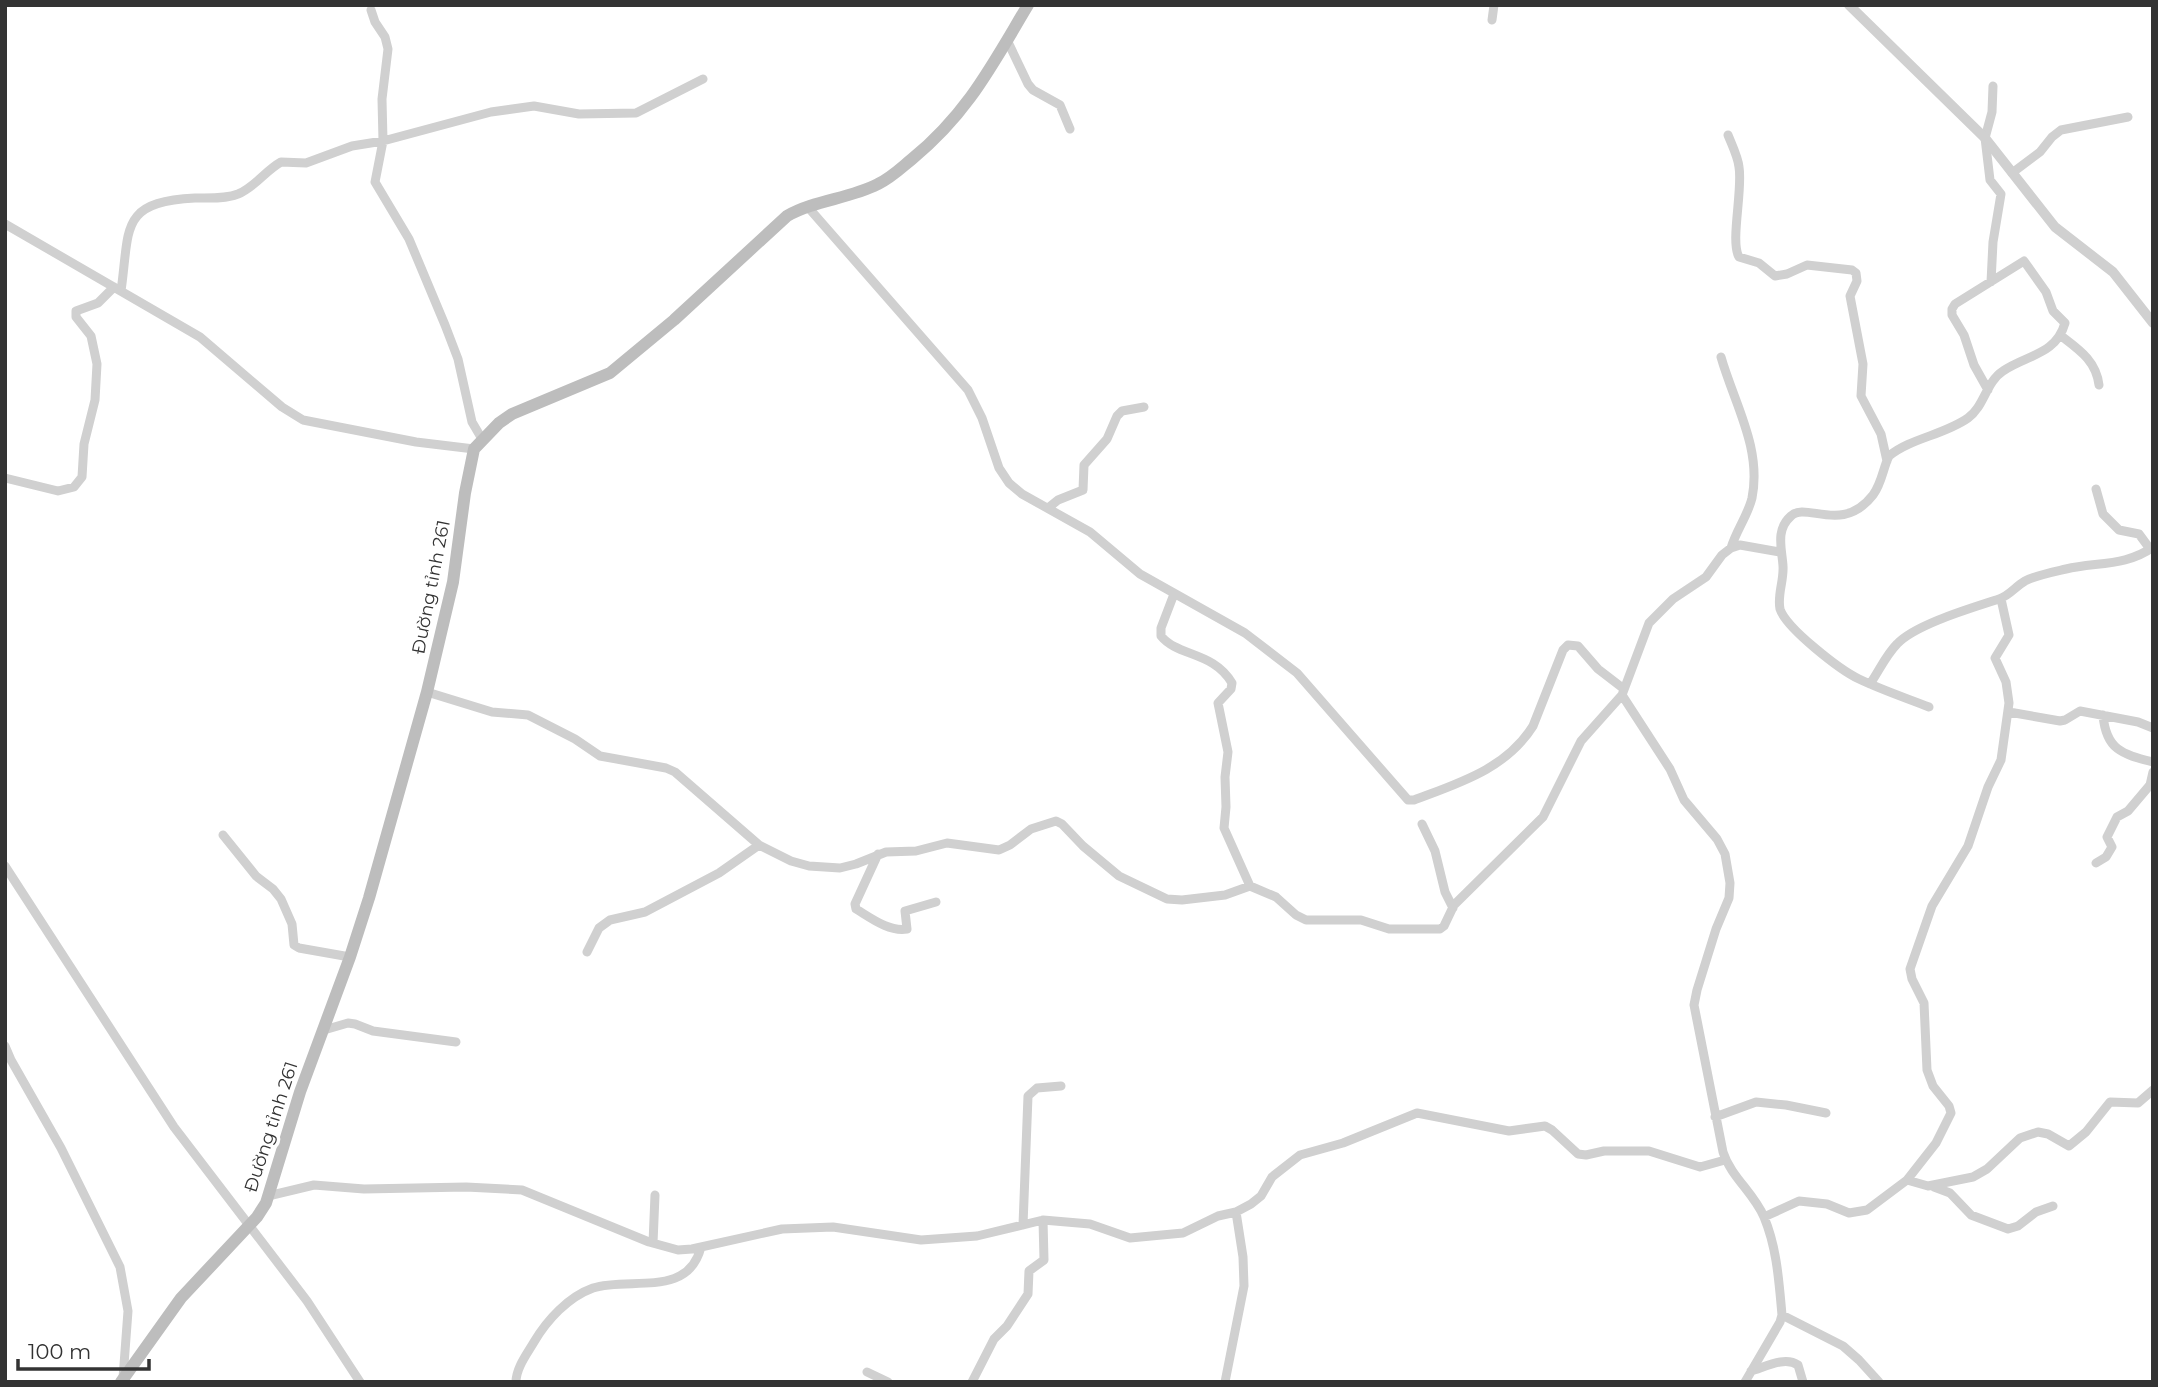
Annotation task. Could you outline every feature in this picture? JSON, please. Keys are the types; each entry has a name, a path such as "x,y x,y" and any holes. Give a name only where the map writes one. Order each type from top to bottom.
{"main road":[{"path":"478,444 512,414 610,373 684,311 778,223 807,206 877,185 928,145 967,105 1028,5"},
{"name":"Đường tỉnh 261","path":"122,1380 181,1298 249,1227 268,1196 300,1092 369,898 427,692 453,582 465,493 478,444"}],"street":[{"path":"1492,20 1494,5"},
{"path":"1849,5 1985,138 2055,228 2113,272 2153,323"},
{"path":"5,224 211,343 282,407 303,420 416,442 478,444 458,359 440,313 408,239 375,182 383,141 382,99 388,49 371,10"},
{"path":"1007,40 1028,84 1033,90 1060,105 1070,129"},
{"path":"5,478 58,491 74,487 79,481 84,444 95,400 97,364 91,336 76,317 76,312 98,303 117,289 131,225 135,217 147,207 172,199 237,194 260,180 281,162 306,163 352,146 383,141 480,114 534,106 579,114 636,113 704,79"},
{"path":"1991,282 1993,242 2001,194 1988,174 1985,138 1992,112 1993,86"},
{"path":"2011,173 2040,152 2061,130 2128,117"},
{"path":"1728,135 1740,169 1740,204 1735,247 1739,257 1759,263 1775,275 1787,274 1807,265 1852,270 1856,273 1857,281 1850,296 1863,364 1861,396 1881,434 1887,461"},
{"path":"807,206 968,390 982,418 999,468 1009,483 1022,494 1081,526 1140,574 1245,633 1305,680 1408,800 1480,775 1502,760 1527,736 1567,645 1578,646 1623,692 1670,769 1684,800 1717,839 1725,854 1730,883 1729,898 1696,990 1694,1005 1725,1160 1764,1217 1777,1263 1782,1314 1777,1329 1745,1382"},
{"path":"1929,707 1849,673 1789,625 1779,606 1783,570 1780,552 1784,524 1789,517 1801,511 1833,517 1847,515 1872,496 1881,483 1887,461 1894,452 1969,417 1977,410 2002,372 2048,349 2060,335 2065,323 2053,312 2046,292 2026,262 2021,261 1955,304 1952,309 1952,315 1967,341 1974,365 1988,390"},
{"path":"2060,335 2088,358 2098,375 2099,384"},
{"path":"1721,357 1752,447 1751,501 1731,548"},
{"path":"1048,508 1058,500 1083,490 1084,466 1107,439 1117,416 1122,411 1144,407"},
{"path":"1870,684 1894,647 1905,637 1978,604 2001,599 2029,580 2068,569 2128,560 2151,548 2139,534 2119,530 2103,514 2095,489"},
{"path":"427,692 492,712 528,715 575,739 600,756 675,772 759,845 791,861 825,868 856,864 878,855 947,843 999,850 1031,829 1056,821 1119,876 1167,899 1225,895 1250,886 1276,897 1301,919 1361,920 1389,929 1440,929 1452,908 1543,817 1581,741 1623,692 1649,624 1673,599 1706,577 1722,555 1731,548 1741,545 1780,552"},
{"path":"1174,594 1161,628 1161,636 1166,642 1211,662 1232,683 1231,689 1218,703 1228,752 1224,828 1250,886"},
{"path":"1764,1217 1799,1202 1820,1203 1849,1213 1858,1213 1875,1206 1907,1180 1936,1143 1951,1113 1949,1106 1936,1091 1927,1070 1924,1003 1910,969 1932,906 1968,846 1988,787 2001,760 2009,712 2006,682 1995,659 2009,635 2001,599"},
{"path":"2009,712 2060,721 2080,711 2138,722 2153,728"},
{"path":"2103,715 2104,729 2112,745 2124,753 2153,762"},
{"path":"2096,863 2106,857 2112,848 2107,837 2114,820 2128,811 2142,795 2150,785 2153,772"},
{"path":"1422,824 1435,851 1445,892 1452,908"},
{"path":"223,835 256,876 281,899 292,924 294,945 350,957"},
{"path":"587,953 599,928 610,920 645,912 719,873 759,845"},
{"path":"878,855 855,904 856,909 885,926 904,930 907,929 905,911 936,902"},
{"path":"5,866 174,1127 307,1301 360,1382"},
{"path":"324,1030 355,1024 373,1031 456,1042"},
{"path":"5,1045 61,1148 120,1267 128,1311 122,1380"},
{"path":"1023,1225 1028,1096 1037,1088 1060,1086"},
{"path":"1928,1186 1973,1177 1987,1169 2020,1138 2038,1132 2048,1134 2069,1146 2086,1132 2110,1102 2138,1103 2153,1090"},
{"path":"1716,1117 1756,1102 1826,1113"},
{"path":"268,1196 314,1185 364,1189 513,1188 529,1192 653,1243 678,1250 782,1229 833,1227 921,1240 977,1236 1043,1220 1090,1224 1130,1238 1183,1233 1218,1216 1236,1212 1256,1200 1272,1177 1300,1155 1343,1143 1417,1113 1509,1131 1545,1126 1572,1151 1586,1156 1604,1151 1640,1150 1700,1167 1725,1160"},
{"path":"1907,1180 1947,1191 1971,1215 2008,1229 2018,1226 2036,1212 2053,1206"},
{"path":"653,1243 655,1195"},
{"path":"1225,1382 1244,1286 1243,1257 1236,1212"},
{"path":"972,1382 994,1339 1007,1326 1028,1294 1029,1271 1044,1260 1043,1220"},
{"path":"516,1382 519,1369 538,1335 563,1306 597,1287 643,1285 676,1277 696,1264 701,1247"},
{"path":"1782,1314 1843,1346 1879,1382"},
{"path":"1751,1371 1791,1361 1798,1365 1803,1382"},
{"path":"867,1372 888,1382"}]}
